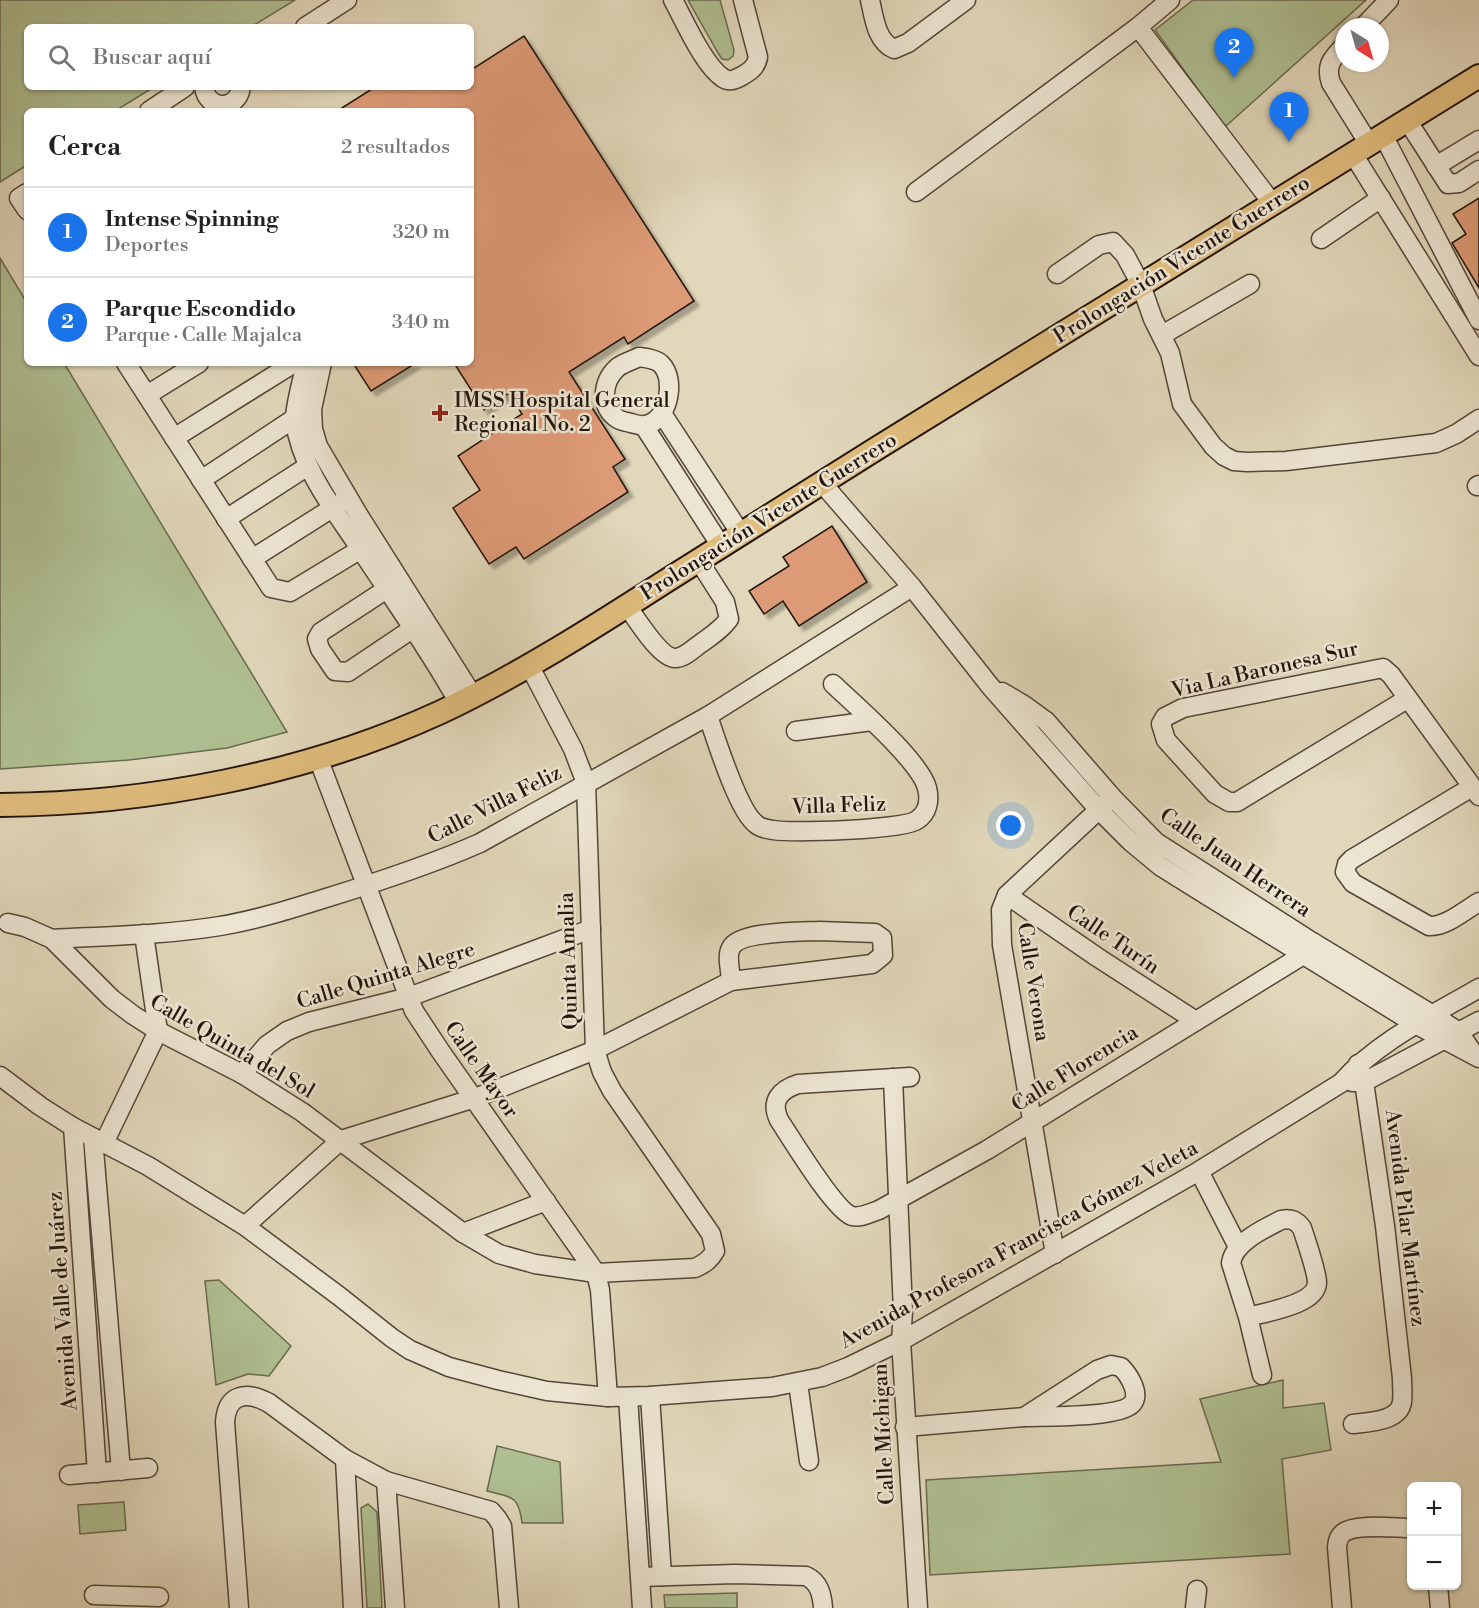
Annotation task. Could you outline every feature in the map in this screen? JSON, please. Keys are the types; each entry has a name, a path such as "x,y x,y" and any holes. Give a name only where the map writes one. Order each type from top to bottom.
{"main road":[{"name":"Prolongación Vicente Guerrero","path":"0,805 69,803 144,796 231,780 318,758 392,731 466,699 529,666 627,606 1479,76"}],"street":[{"path":"310,24 347,0"},
{"path":"673,0 709,63 722,78 729,81 735,80 752,69 758,57 743,0"},
{"path":"870,0 881,38 887,46 894,49 908,44 966,0"},
{"path":"916,192 1138,27 1170,0"},
{"path":"1371,18 1389,0"},
{"path":"1138,27 1273,204"},
{"path":"1335,56 1328,67 1331,83 1479,320"},
{"path":"154,108 180,90"},
{"path":"204,90 212,103 237,102"},
{"path":"1407,120 1448,184 1459,183 1479,170"},
{"path":"1436,166 1479,140"},
{"path":"1368,144 1381,198 1479,356"},
{"path":"1320,239 1381,198"},
{"path":"1057,274 1099,245 1113,242 1125,255 1141,285 1153,320 1170,353 1182,404 1213,446 1234,461 1286,461 1436,443 1456,434 1479,419"},
{"path":"1162,335 1250,284"},
{"path":"639,357 661,364 668,375 669,390 663,415 655,422 644,426 618,419 611,413 604,400 604,389 609,378 619,367 639,357"},
{"path":"128,366 271,588 290,592 361,549"},
{"path":"147,395 194,366"},
{"path":"174,438 289,366"},
{"path":"305,366 295,418 300,444 308,466 341,503 466,699"},
{"path":"321,366 312,410 313,429 318,446 361,549 394,585"},
{"path":"663,415 741,534"},
{"path":"201,480 295,418"},
{"path":"644,426 721,546"},
{"path":"226,519 308,466"},
{"name":"Calle Juan Herrera","path":"822,483 912,587 990,686 1105,804 1131,842 1160,866 1434,1015 1452,1036 1476,1056"},
{"path":"252,559 341,503"},
{"path":"627,606 660,650 676,658 685,655 718,631 729,619 725,602 699,561"},
{"path":"394,585 321,632 317,639 320,649 335,671 348,672 419,624"},
{"name":"Calle Villa Feliz","path":"48,937 144,934 220,926 277,913 366,886 440,860 480,843 708,716 912,587"},
{"name":"Quinta Amalia","path":"529,666 573,749 586,783 595,1050 602,1072 612,1091 711,1234"},
{"name":"Via La Baronesa Sur","path":"1383,668 1391,675 1407,699 1244,799 1229,802 1215,794 1172,747 1162,731 1161,724 1165,717 1183,708 1383,668"},
{"name":"Villa Feliz","path":"708,716 734,785 749,817 755,824 775,830 910,825 927,811 928,796 922,776 914,764 833,684"},
{"path":"1407,699 1475,791 1352,859 1347,864 1345,872 1353,883 1423,923 1436,926 1479,902"},
{"path":"796,731 872,721"},
{"name":"Calle Mayor","path":"318,758 421,1023 596,1273 600,1290 608,1397"},
{"name":"Calle Verona","path":"1055,1254 1002,945 1001,910 1007,895 1105,804"},
{"name":"Calle Turín","path":"1007,895 1196,1021"},
{"path":"8,923 48,937"},
{"name":"Calle Quinta Alegre","path":"242,1074 267,1045 287,1031 309,1022 409,997 591,929"},
{"path":"245,1226 341,1140 475,1098 595,1050 731,981 872,964 883,955 883,941 879,934 869,932 778,933 746,938 735,943 730,949 731,981"},
{"path":"99,1140 158,1031 144,934"},
{"name":"Calle Quinta del Sol","path":"48,937 111,999 158,1031 242,1074 302,1112 463,1233 500,1254 535,1264 596,1273 695,1268 711,1259 715,1251 711,1234"},
{"name":"Calle Juan Herrera","path":"1309,949 1417,1025 1452,1036"},
{"name":"Calle Florencia","path":"851,1216 873,1213 987,1150 1309,949"},
{"name":"Avenida Profesora Francisca Gómez Veleta","path":"0,1076 40,1106 74,1127 148,1166 245,1226 392,1338 426,1358 449,1367 548,1391 608,1397 650,1396 798,1383 822,1377 901,1341 1199,1171 1341,1083 1358,1064 1417,1025 1478,991"},
{"name":"Avenida Profesora Francisca Gómez Veleta","path":"1341,1083 1364,1082 1479,1022"},
{"name":"Avenida Pilar Martínez","path":"1353,1424 1387,1418 1400,1409 1402,1402 1402,1378 1384,1226 1364,1082 1358,1064"},
{"name":"Calle Míchigan","path":"851,1216 837,1204 779,1120 774,1106 776,1100 784,1090 798,1084 902,1077 899,1199 903,1311 901,1341 918,1608"},
{"name":"Avenida Valle de Juárez","path":"74,1127 97,1473"},
{"name":"Avenida Valle de Juárez","path":"99,1140 121,1471"},
{"path":"1199,1171 1238,1247"},
{"path":"463,1233 546,1201"},
{"path":"1248,1317 1308,1299 1315,1292 1317,1282 1302,1228 1297,1221 1289,1218 1281,1220 1238,1247 1232,1254 1231,1263 1248,1317 1262,1375"},
{"path":"905,1427 1119,1412 1133,1404 1135,1391 1121,1366 1111,1365 1097,1370 1024,1417"},
{"path":"798,1383 809,1461"},
{"path":"650,1396 662,1576"},
{"path":"239,1608 225,1422 229,1405 238,1397 259,1397 345,1459 386,1481 483,1508 497,1518 504,1538 509,1608"},
{"path":"627,1397 642,1608"},
{"path":"345,1459 353,1608"},
{"path":"69,1475 148,1468"},
{"path":"386,1481 395,1608"},
{"path":"1342,1608 1337,1547 1338,1539 1342,1534 1356,1528 1407,1528"},
{"path":"640,1577 735,1574 806,1576 812,1579 820,1590 823,1608"},
{"path":"1438,1590 1440,1608"},
{"path":"94,1595 119,1602 159,1597"}],"green space":[{"path":"0,0 295,0 256,24 24,24 24,90 149,90 120,108 24,108 24,167 0,182"},
{"path":"688,0 720,0 734,50 733,56 728,60 722,59 718,53"},
{"path":"1193,0 1366,0 1346,18 1335,18 1335,28 1225,127 1155,30"},
{"path":"0,258 24,298 24,366 66,366 287,732 227,748 129,760 0,769"},
{"path":"219,1280 291,1346 269,1376 248,1374 216,1385 205,1281"},
{"path":"1283,1380 1283,1408 1324,1403 1331,1450 1282,1459 1290,1554 930,1575 926,1480 1221,1462 1200,1399"},
{"path":"497,1446 560,1462 563,1523 522,1523 516,1502 508,1496 487,1491"},
{"path":"124,1502 126,1530 80,1534 78,1505"},
{"path":"368,1504 377,1512 382,1608 367,1608 361,1508"},
{"path":"737,1593 737,1608 665,1608 664,1595"}],"building":[{"path":"524,36 694,301 628,344 624,337 569,372 625,459 613,467 628,492 524,559 516,547 489,564 453,508 480,490 458,456 522,414 509,393 484,410 456,366 474,366 474,108 342,108 370,90 474,90 474,68"},
{"path":"1479,198 1479,288 1452,243 1466,234 1453,214"},
{"path":"355,366 411,366 371,391"},
{"path":"832,526 867,582 799,626 783,601 764,614 749,591 789,566 783,557"}],"place":[{"name":"Parque Escondido","path":"1234,78"},
{"name":"Intense Spinning","path":"1289,142"},
{"name":"IMSS Hospital General Regional No. 2","path":"440,413"}]}
